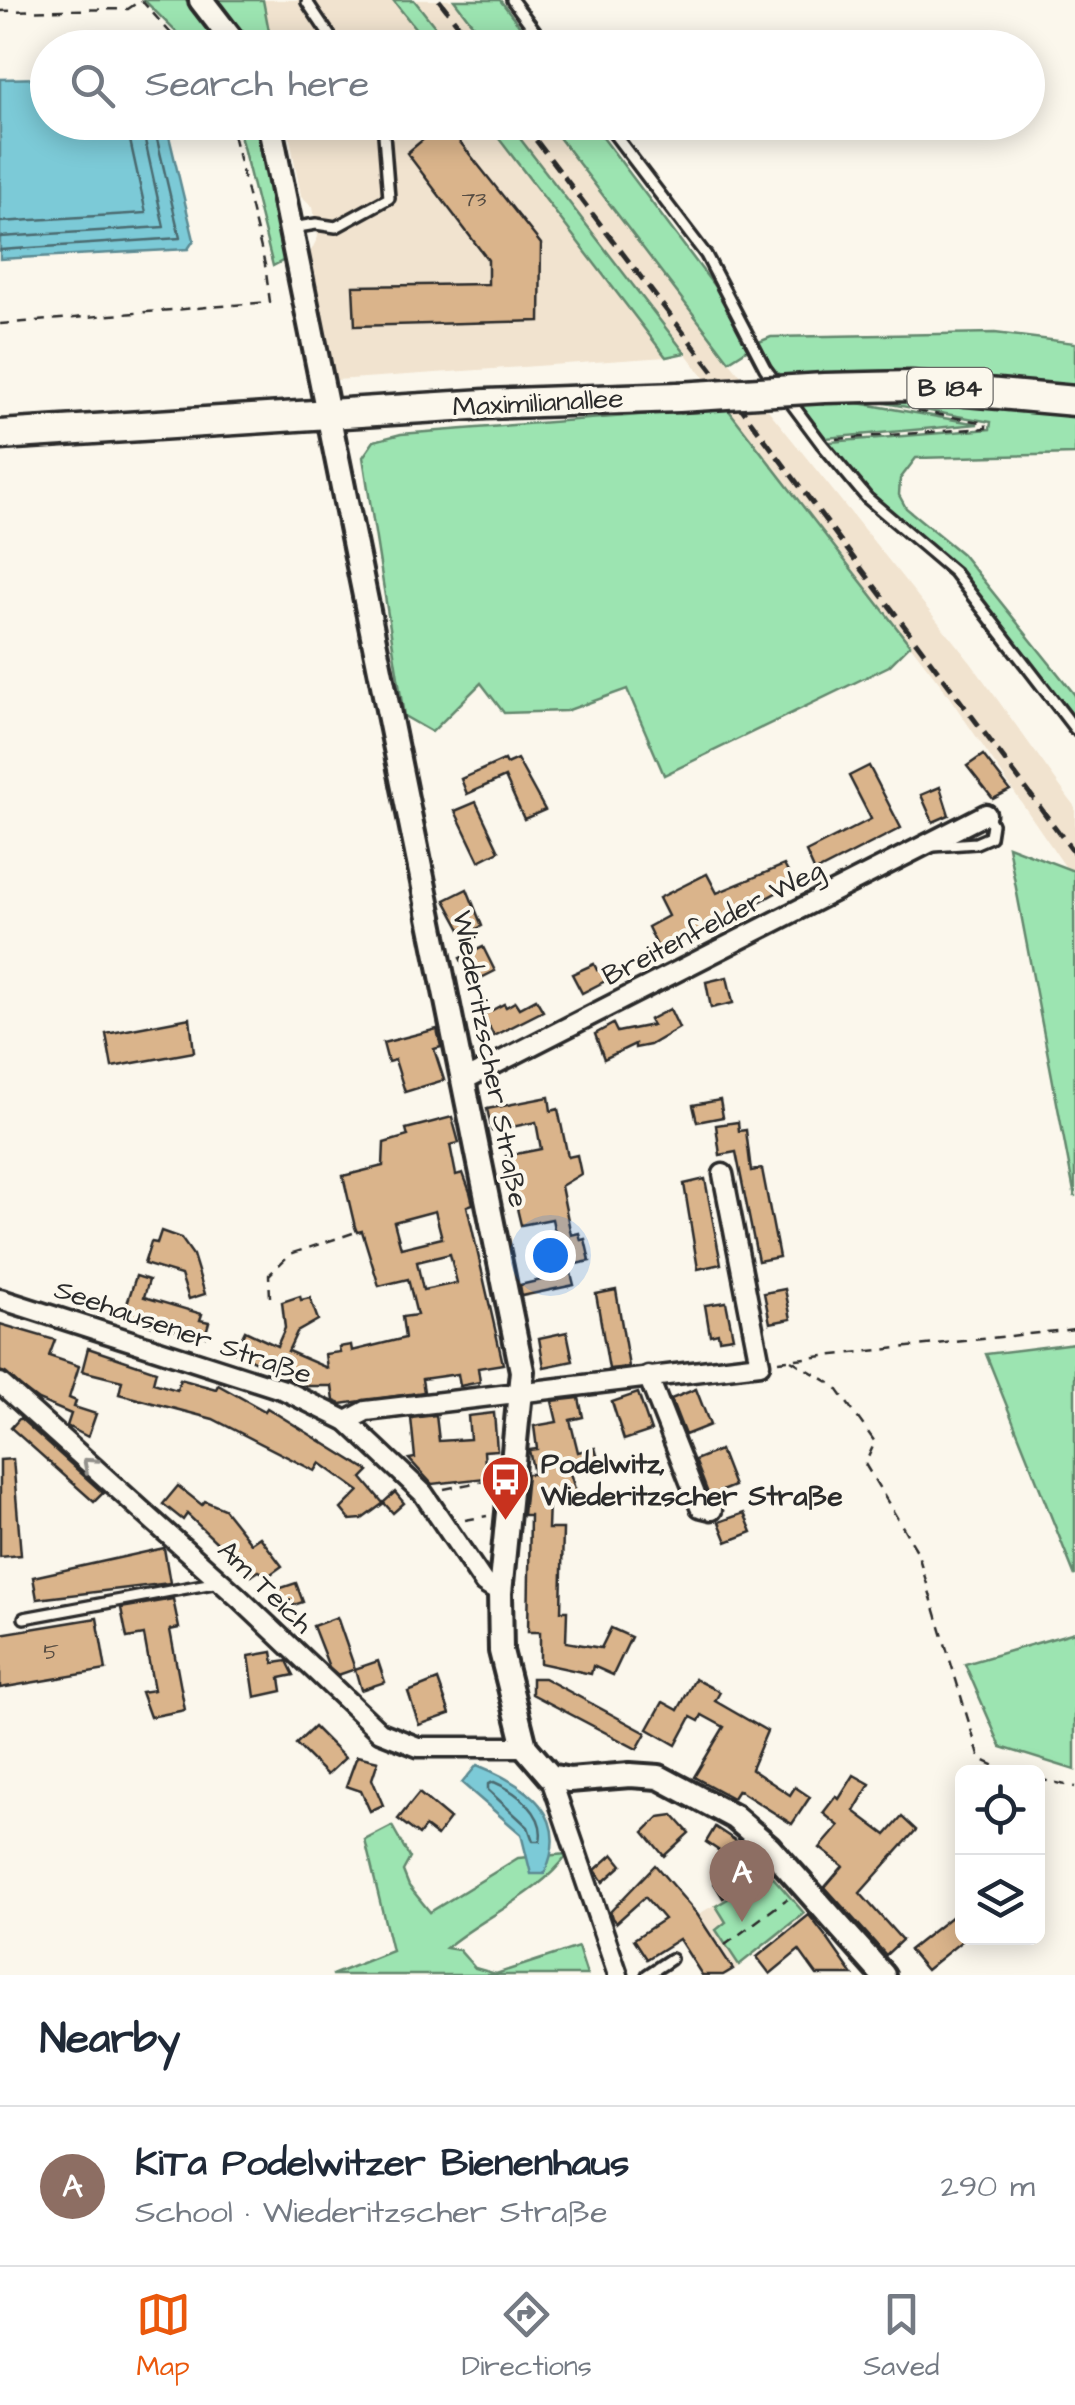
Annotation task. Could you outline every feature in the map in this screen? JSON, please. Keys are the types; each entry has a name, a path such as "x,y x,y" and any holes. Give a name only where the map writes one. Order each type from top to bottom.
{"main road":[{"name":"Maximilianallee","path":"0,435 486,404 824,388 951,388 1075,401"}],"street":[{"path":"201,0 224,30"},
{"name":"Wiederitzscher Straße","path":"273,140 464,1080 522,1389 506,1512 500,1593 501,1650 525,1748 550,1776"},
{"name":"Breitenfelder Weg","path":"464,1080 986,814"},
{"path":"346,1421 366,1411 522,1389 760,1364 723,1174"},
{"name":"Seehausener Straße","path":"0,1300 284,1390 346,1421 423,1493 484,1584 500,1593"},
{"path":"648,1376 700,1507 712,1510"},
{"name":"Am Teich","path":"0,1383 380,1732 418,1747 525,1748"},
{"path":"550,1776 569,1780 630,1774 659,1777 746,1826 883,1975"},
{"path":"550,1776 618,1975"}],"lane":[{"path":"512,0 534,30"},
{"path":"307,2 326,30"},
{"path":"292,228 336,227 389,198 384,140"},
{"path":"619,140 706,255 766,368 821,443 867,498 954,572 1075,729"},
{"path":"24,1618 221,1582"},
{"path":"646,1975 671,1960"}],"path":[{"path":"0,11 128,9 141,0 168,30"},
{"path":"0,324 270,302 265,265 234,140"},
{"path":"821,443 986,428 986,423 895,407"},
{"path":"270,1297 269,1275 276,1264 290,1254 353,1232"},
{"path":"760,1364 1075,1329"},
{"path":"790,1360 835,1386 875,1442 865,1464 917,1551 980,1759 993,1765"},
{"path":"423,1493 510,1476"},
{"path":"444,1524 506,1512"},
{"path":"1045,1781 1075,1787"},
{"path":"725,1945 805,1886"}],"shaded area":[{"path":"263,0 393,0 417,30 269,30"},
{"path":"414,0 454,0 477,30 438,30"},
{"path":"290,140 500,140 666,357 336,380 308,257 318,237 313,207 301,196"},
{"path":"521,140 561,140 729,361 971,663 1075,807 1075,881 941,685"},
{"path":"771,1872 807,1914 727,1975 703,1975 673,1929"}],"green space":[{"path":"144,0 189,0 213,30 174,30"},
{"path":"215,0 263,0 269,30 237,30"},
{"path":"393,0 414,0 438,30 417,30"},
{"path":"454,0 500,0 523,30 477,30"},
{"path":"241,140 263,140 288,258 273,266"},
{"path":"500,140 521,140 685,353 666,357"},
{"path":"561,140 605,140 727,303 748,349 729,361"},
{"path":"995,333 1075,343 1075,389 889,373 820,380 836,399 978,424 826,438 773,369 759,342 771,337"},
{"path":"850,392 1075,408 1075,454 916,458 900,479 899,495 906,508 962,554 1075,695 1075,719 955,567 871,495 829,442 990,429 991,422 851,397"},
{"path":"727,408 910,645 889,666 664,775 627,689 566,711 504,713 481,683 432,732 404,716 363,457 374,441 401,434"},
{"path":"1008,846 1074,871 1075,1197"},
{"path":"1075,1343 1075,1576 986,1354"},
{"path":"1075,1632 1075,1770 1001,1747 965,1664"},
{"path":"392,1826 410,1858 403,1871 409,1886 430,1912 518,1858 568,1854 527,1893 446,1948 459,1950 475,1968 496,1974 578,1947 587,1975 332,1975 392,1951 365,1840"},
{"path":"770,1874 804,1913 739,1965 716,1930 726,1922 716,1906"}],"water":[{"path":"30,78 30,140 170,140 194,240 188,249 0,259 0,79"},
{"path":"477,1765 513,1782 540,1805 552,1835 544,1874 531,1874 521,1834 462,1783"}],"building":[{"path":"423,140 458,140 541,244 540,321 355,326 353,286 488,284 488,260 407,153"},
{"path":"983,755 1010,790 993,799 967,766"},
{"path":"517,759 545,810 524,819 505,777 467,794 461,779 504,760 506,764"},
{"path":"869,766 901,828 815,872 806,852 871,819 849,776"},
{"path":"940,787 949,815 933,822 921,795"},
{"path":"476,802 499,851 479,861 455,811"},
{"path":"784,865 794,883 752,906 755,912 744,918 741,912 660,952 648,927 668,916 659,898 707,874 717,893"},
{"path":"467,889 482,926 464,935 445,900"},
{"path":"483,947 495,971 479,979 476,972 469,975 460,958"},
{"path":"594,964 597,970 605,966 611,978 582,993 572,974"},
{"path":"727,977 733,1003 711,1008 706,982"},
{"path":"536,999 543,1011 494,1036 483,1015 504,1004 506,1007 515,1002 519,1008"},
{"path":"670,1009 679,1028 650,1045 635,1048 635,1044 604,1059 595,1034 613,1024 617,1032 652,1025 649,1020"},
{"path":"190,1018 194,1052 112,1067 106,1034"},
{"path":"437,1029 441,1047 434,1049 444,1080 405,1092 395,1060 388,1062 383,1043"},
{"path":"549,1097 551,1111 558,1109 568,1157 577,1155 581,1174 561,1186 571,1235 579,1233 581,1240 585,1239 590,1261 562,1267 552,1219 521,1225 510,1179 506,1156 541,1149 536,1122 492,1131 487,1109"},
{"path":"720,1100 723,1117 697,1122 693,1105"},
{"path":"452,1117 459,1143 450,1145 456,1175 463,1173 473,1204 467,1206 503,1364 478,1368 480,1382 460,1386 458,1374 422,1379 424,1392 341,1404 334,1401 332,1386 307,1386 235,1352 245,1331 277,1346 285,1328 282,1302 300,1296 301,1300 310,1298 318,1320 297,1332 288,1351 327,1368 325,1354 340,1352 339,1347 351,1345 352,1351 405,1338 402,1317 417,1315 408,1279 379,1286 362,1231 357,1232 355,1227 343,1176 383,1166 384,1143 408,1136 406,1129","holes":["435,1211 442,1238 401,1248 394,1222","450,1254 457,1283 423,1290 417,1262"]},
{"path":"738,1122 739,1131 746,1130 751,1171 762,1169 779,1257 758,1261 736,1152 720,1155 716,1125"},
{"path":"705,1179 721,1264 698,1269 684,1184"},
{"path":"161,1231 181,1238 193,1255 205,1294 189,1299 181,1275 144,1264 151,1242 157,1243"},
{"path":"571,1273 574,1285 522,1296 520,1285"},
{"path":"136,1276 149,1280 144,1297 202,1314 200,1320 209,1322 205,1336 122,1319"},
{"path":"785,1289 791,1319 770,1323 764,1293"},
{"path":"616,1290 629,1367 609,1369 596,1294"},
{"path":"726,1302 733,1337 719,1339 718,1333 710,1335 705,1305"},
{"path":"0,1324 55,1340 49,1356 79,1366 69,1398 76,1401 74,1407 96,1414 88,1437 67,1426 71,1414 38,1400 0,1371"},
{"path":"567,1332 573,1361 544,1367 539,1338"},
{"path":"88,1348 156,1371 153,1383 177,1390 180,1379 216,1389 218,1385 265,1411 267,1408 369,1471 362,1478 383,1503 395,1492 404,1503 393,1513 384,1503 362,1519 350,1520 341,1509 359,1491 320,1463 315,1471 213,1419 119,1394 122,1381 82,1371"},
{"path":"696,1389 710,1425 685,1435 671,1399"},
{"path":"638,1393 651,1431 624,1440 612,1402"},
{"path":"579,1398 583,1417 570,1420 578,1452 595,1448 599,1462 569,1470 576,1492 549,1501 548,1529 563,1529 561,1611 567,1611 566,1642 601,1648 611,1628 631,1637 613,1675 593,1666 591,1674 540,1663 540,1632 528,1632 530,1515 523,1515 527,1474 534,1474 529,1450 537,1449 534,1426 557,1422 552,1401"},
{"path":"494,1413 497,1450 484,1451 486,1478 432,1484 409,1459 415,1458 411,1418 436,1415 439,1441 470,1439 468,1416"},
{"path":"20,1418 103,1493 94,1502 11,1428"},
{"path":"720,1450 734,1486 709,1496 695,1460"},
{"path":"13,1459 21,1555 0,1557 0,1460"},
{"path":"178,1486 202,1505 205,1501 224,1509 251,1543 260,1537 282,1566 268,1576 259,1571 251,1576 233,1551 229,1554 187,1514 183,1520 163,1504"},
{"path":"744,1513 752,1532 727,1542 719,1522"},
{"path":"164,1548 170,1583 37,1599 33,1577"},
{"path":"296,1583 303,1602 282,1609 275,1590"},
{"path":"173,1599 179,1628 170,1630 185,1710 150,1717 141,1692 154,1690 144,1635 127,1638 121,1608"},
{"path":"337,1617 355,1669 338,1675 329,1667 313,1626"},
{"path":"97,1618 106,1670 0,1688 0,1634"},
{"path":"272,1652 274,1663 287,1661 294,1675 280,1678 282,1691 255,1697 249,1656"},
{"path":"378,1661 385,1682 361,1690 355,1669"},
{"path":"532,1678 544,1678 646,1733 637,1749 532,1694"},
{"path":"695,1679 720,1692 715,1701 767,1731 751,1769 790,1795 795,1787 810,1797 792,1824 738,1790 733,1798 694,1777 724,1727 702,1715 699,1721 691,1717 676,1745 648,1729 663,1702 678,1710"},
{"path":"438,1680 450,1714 419,1725 408,1692"},
{"path":"314,1727 345,1758 327,1775 296,1744"},
{"path":"357,1756 378,1761 372,1779 383,1805 370,1811 361,1791 346,1786"},
{"path":"854,1775 870,1784 854,1811 886,1835 902,1817 916,1830 860,1893 902,1940 886,1955 825,1887 843,1866 820,1848 839,1826 823,1813 836,1796 839,1799"},
{"path":"419,1793 450,1819 437,1836 425,1827 419,1835 398,1819"},
{"path":"673,1815 689,1833 664,1856 644,1832 659,1817"},
{"path":"715,1827 736,1841 727,1856 706,1842"},
{"path":"613,1854 622,1865 603,1882 595,1870"},
{"path":"759,1858 768,1868 763,1875 723,1898 714,1883"},
{"path":"655,1865 697,1914 733,1969 723,1975 702,1975 679,1939 647,1959 634,1939 664,1919 645,1897 616,1923 612,1918 610,1912"},
{"path":"955,1914 957,1945 926,1970 909,1950"},
{"path":"809,1915 853,1975 817,1975 799,1950 770,1974 757,1957"}],"railway":[{"path":"439,0 462,30"},
{"path":"536,140 719,379"},
{"path":"736,401 1075,854"}],"place":[{"name":"Podelwitz, Wiederitzscher Straße","path":"506,1522"},
{"name":"KiTa Podelwitzer Bienenhaus","path":"742,1922"}]}
